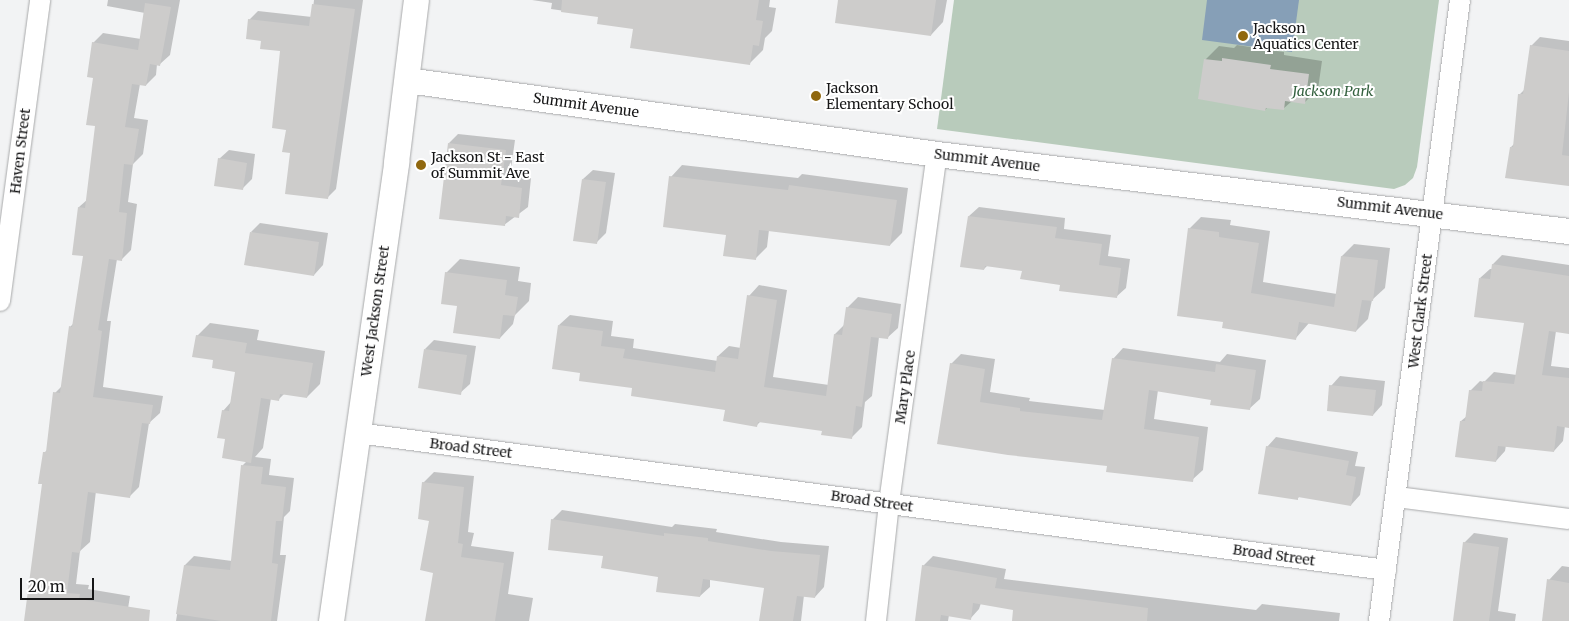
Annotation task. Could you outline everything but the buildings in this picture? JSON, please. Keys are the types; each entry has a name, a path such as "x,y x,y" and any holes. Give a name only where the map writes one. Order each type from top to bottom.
{"street":[{"name":"Haven Street","path":"0,302 40,0"},
{"name":"West Jackson Street","path":"331,621 407,80 416,0"},
{"name":"West Clark Street","path":"1379,621 1460,0"},
{"name":"Summit Avenue","path":"407,80 937,154 1569,231"},
{"name":"Mary Place","path":"876,621 889,503 937,154"},
{"name":"Broad Street","path":"358,433 1386,570"},
{"path":"1396,497 1569,519"}],"green space":[{"name":"Jackson Park","path":"954,0 1439,0 1417,167 1413,178 1405,185 1394,189 937,129"}],"water":[{"path":"1207,0 1299,0 1292,52 1202,40"}],"place":[{"name":"Jackson Aquatics Center","path":"1243,36"},
{"name":"Jackson Elementary School","path":"816,96"},
{"name":"Jackson St - East of Summit Ave","path":"421,165"}]}
